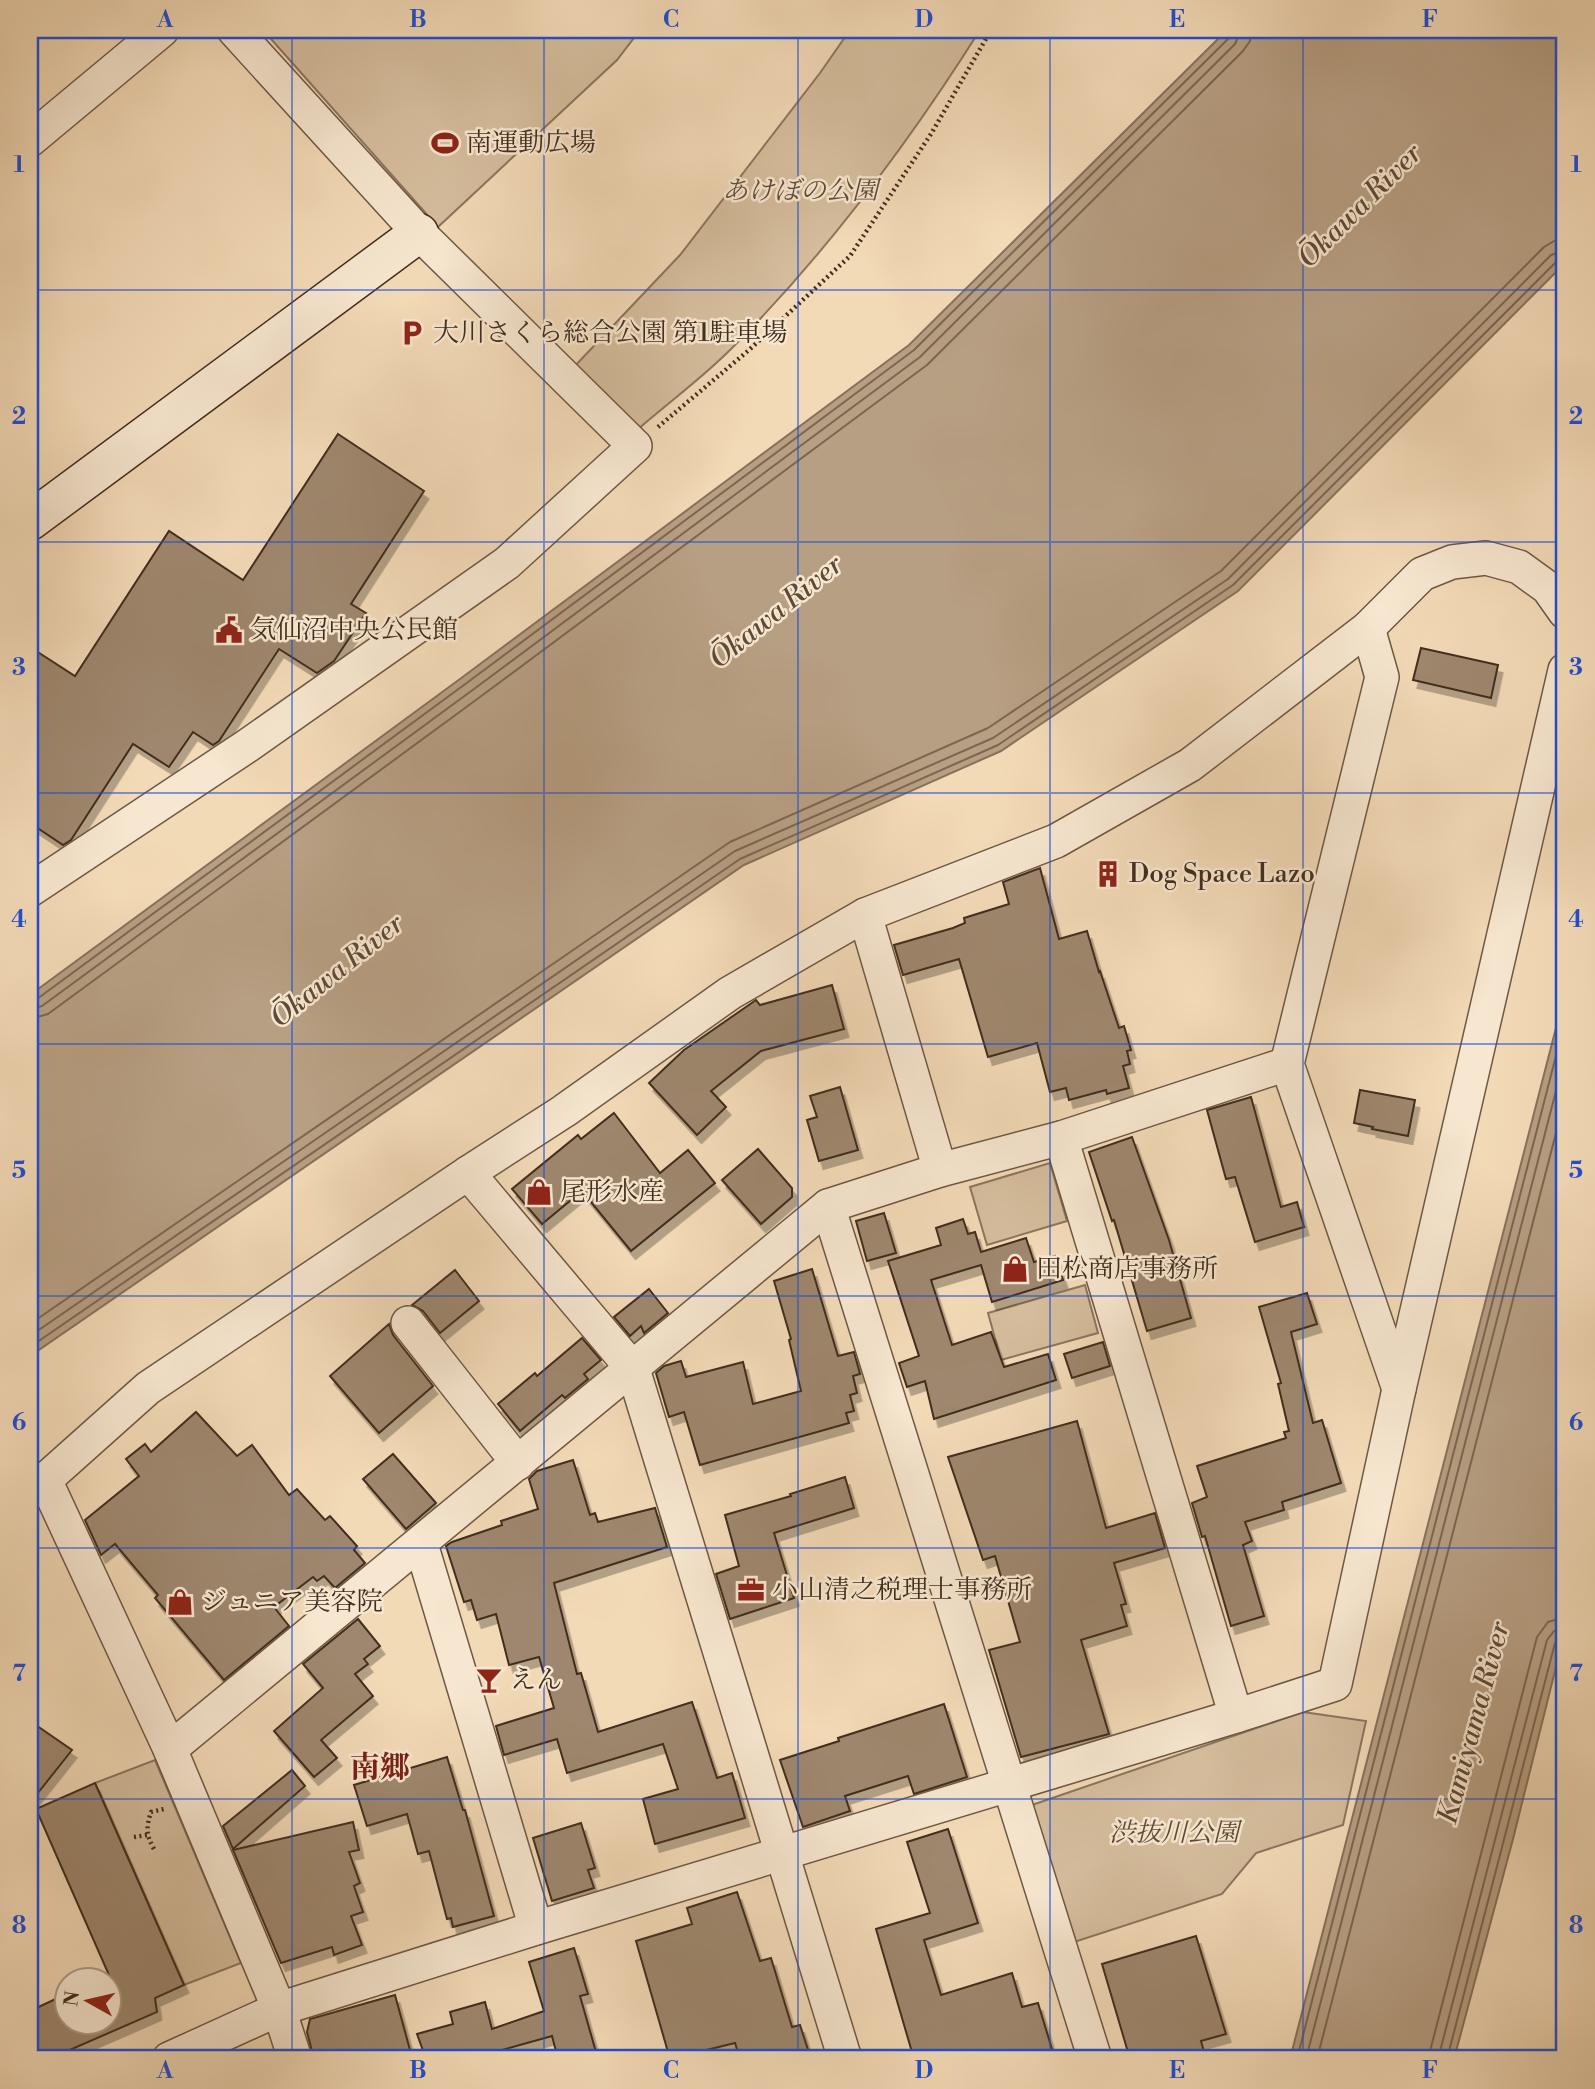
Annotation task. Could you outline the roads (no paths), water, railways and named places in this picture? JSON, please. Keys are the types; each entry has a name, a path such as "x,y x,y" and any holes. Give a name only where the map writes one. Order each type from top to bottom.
{"street":[{"path":"30,140 162,30"},
{"path":"30,890 247,746 508,563 635,446 419,233 234,30"},
{"path":"30,521 419,233"},
{"path":"295,2059 279,2009 170,1749 37,1485 148,1388 564,1111 730,993 865,915 1056,841 1190,765 1368,628 1422,574 1452,562 1486,558 1519,567 1548,588 1565,612"},
{"path":"1368,628 1382,677 1287,1064 1399,1389"},
{"path":"169,2059 279,2009 781,1853 1236,1717 1335,1684 1399,1389 1565,670"},
{"path":"865,915 940,1170"},
{"path":"170,1749 828,1206 940,1170 1061,1138 1287,1064"},
{"path":"1061,1138 1236,1717"},
{"path":"468,1173 633,1369 845,2059"},
{"path":"828,1206 1096,2059"},
{"path":"408,1323 518,1463"},
{"path":"421,1544 536,1928"}],"water":[{"name":"Ōkawa River","path":"1227,30 1565,30 1565,263 1238,591 1001,751 744,865 30,1356 30,995 909,345"},
{"name":"Kamiyama River","path":"1565,993 1565,1631 1513,1839 1454,2059 1290,2059"}],"place":[{"name":"南運動広場","path":"445,143"},
{"name":"大川さくら総合公園 第1駐車場","path":"412,333"},
{"name":"気仙沼中央公民館","path":"229,630"},
{"name":"Dog Space Lazo","path":"1108,874"},
{"name":"尾形水産","path":"539,1192"},
{"name":"田松商店事務所","path":"1015,1269"},
{"name":"小山清之税理士事務所","path":"751,1590"},
{"name":"ジュニア美容院","path":"180,1602"},
{"name":"えん","path":"489,1680"}],"district":[{"name":"南郷","path":"380,1768"}],"park label":[{"name":"あけぼの公園","path":"800,191"},
{"name":"渋抜川公園","path":"1174,1833"}]}
